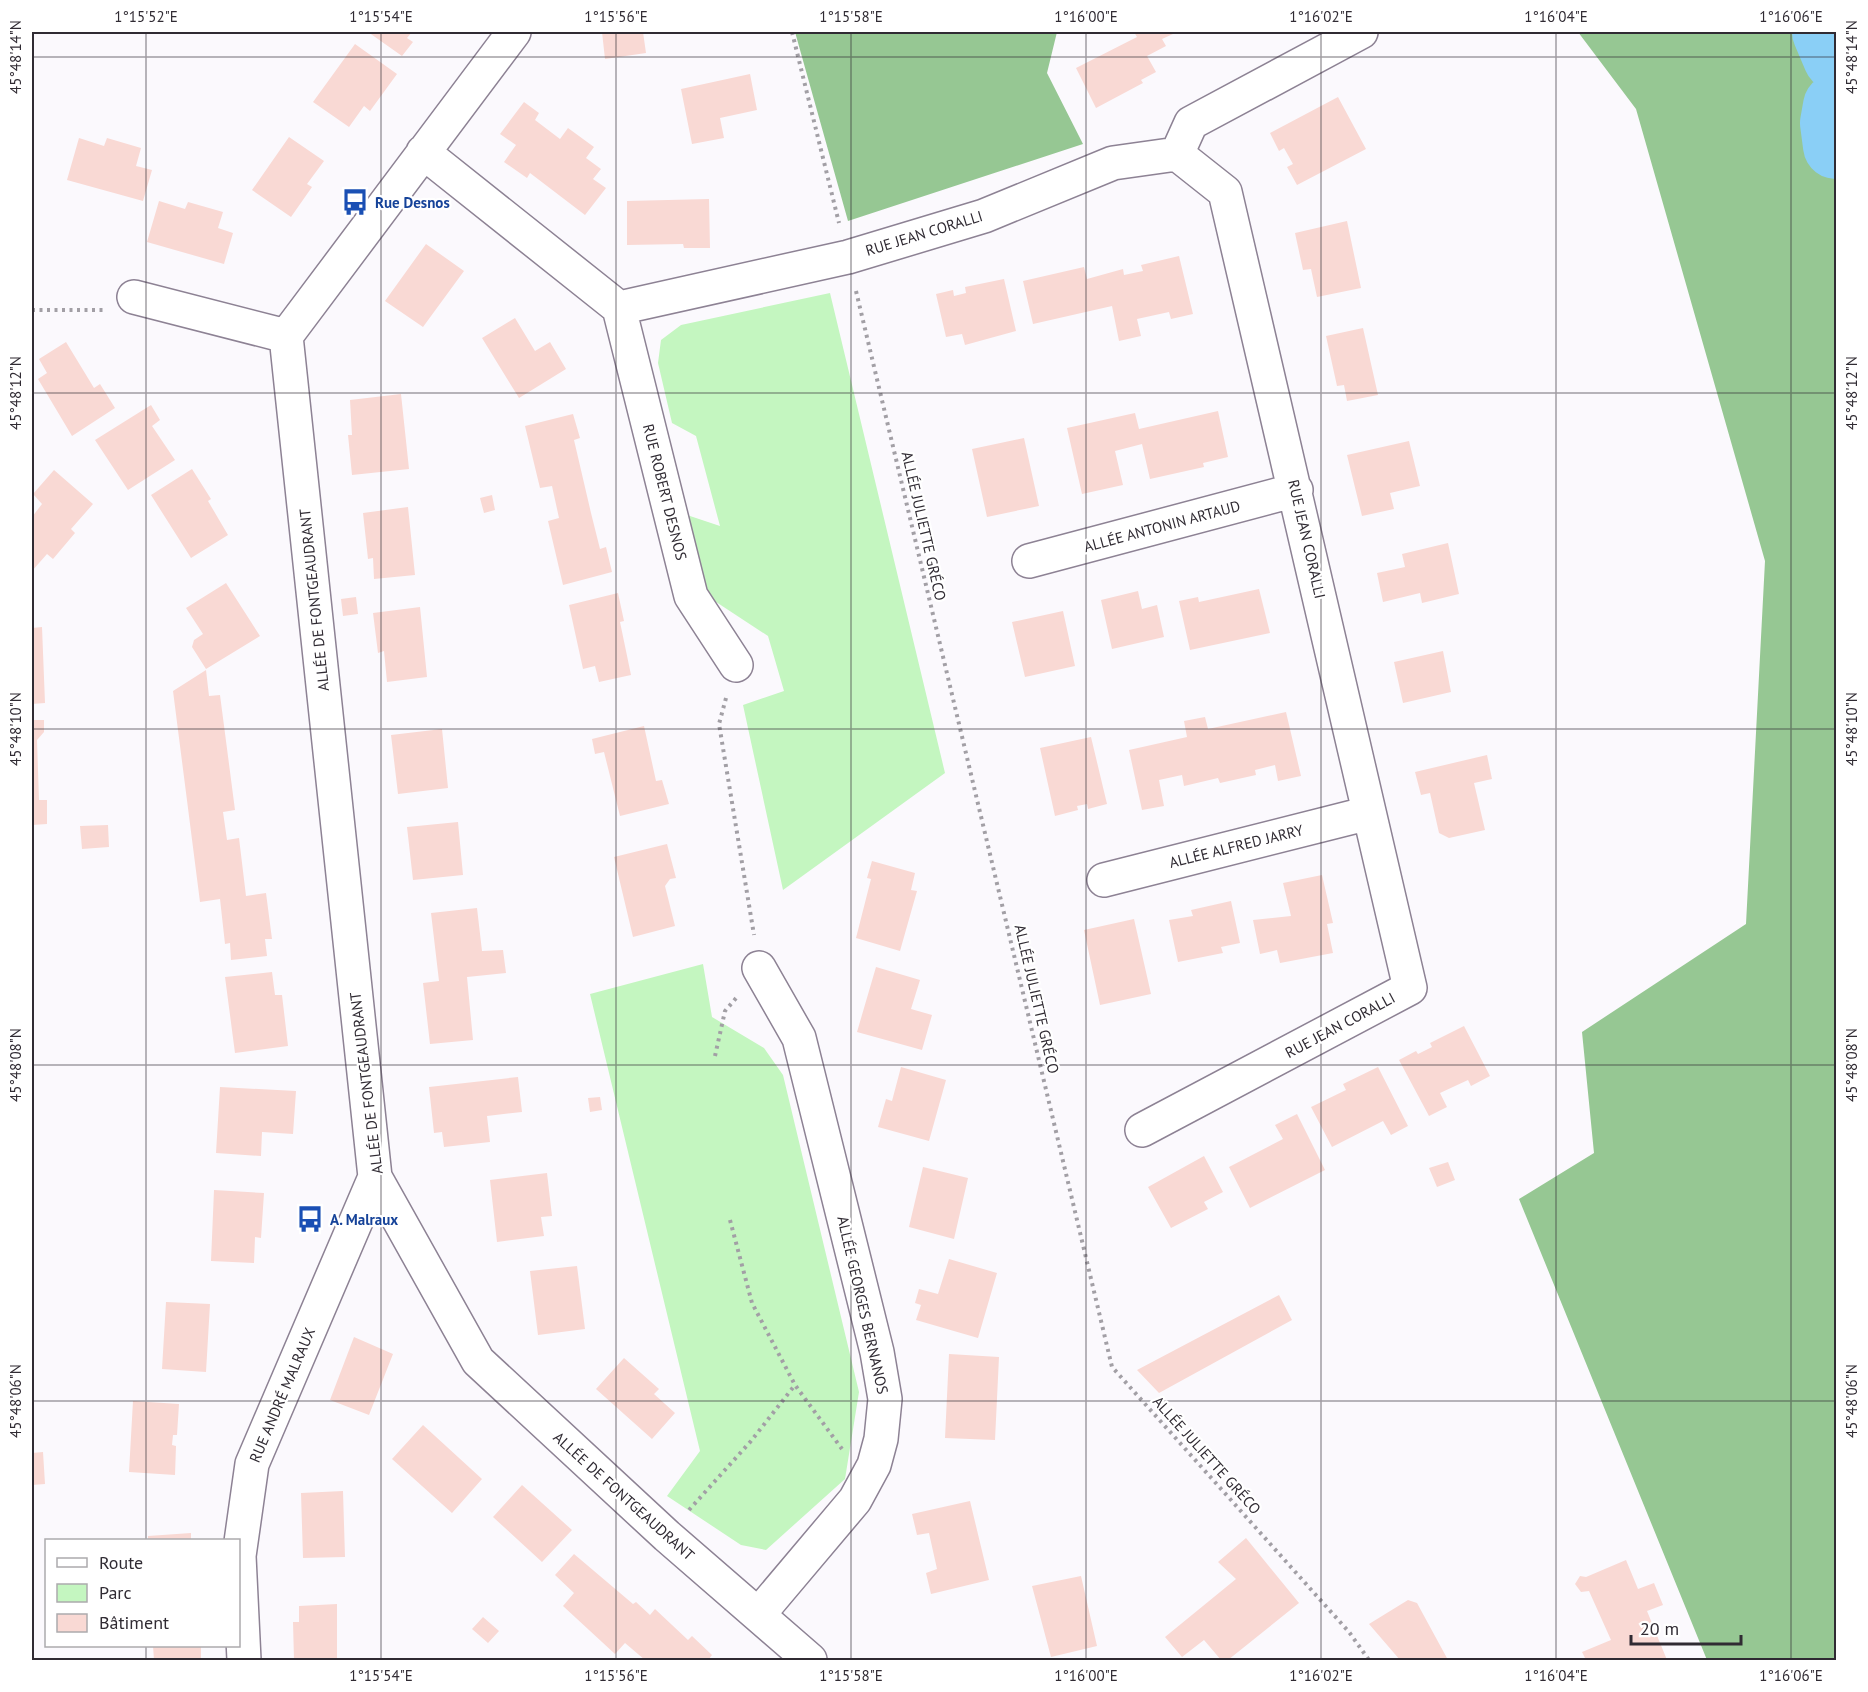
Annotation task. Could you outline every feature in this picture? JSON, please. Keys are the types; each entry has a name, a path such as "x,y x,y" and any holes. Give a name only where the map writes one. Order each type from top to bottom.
{"street":[{"path":"134,297 285,336 514,32"},
{"path":"1177,154 1191,123 1361,32"},
{"path":"423,152 619,308 848,257"},
{"name":"RUE JEAN CORALLI","path":"848,257 984,216 1113,163 1177,154 1225,192 1410,988 1142,1130"},
{"name":"RUE ROBERT DESNOS","path":"619,308 691,596 736,665"},
{"name":"ALLÉE DE FONTGEAUDRANT","path":"285,336 375,1177 478,1361 667,1536 810,1660"},
{"name":"ALLÉE ANTONIN ARTAUD","path":"1029,561 1296,490"},
{"name":"ALLÉE ALFRED JARRY","path":"1104,880 1368,813"},
{"name":"ALLÉE GEORGES BERNANOS","path":"758,1616 855,1500 874,1466 885,1399 876,1352 799,1038 759,968"},
{"name":"RUE ANDRÉ MALRAUX","path":"240,1549 252,1464 375,1177"},
{"name":"RUE ANDRÉ MALRAUX","path":"240,1577 244,1660"}],"path":[{"name":"ALLÉE JULIETTE GRÉCO","path":"792,32 848,257 1112,1368 1350,1632 1369,1660"},
{"path":"32,310 108,310 134,297"},
{"path":"715,1056 726,1011 759,968 719,724 736,665"},
{"path":"730,1220 752,1303 795,1385 866,1481"},
{"path":"667,1536 751,1441 795,1385"}],"green space":[{"path":"795,32 1057,32 1047,73 1083,144 848,221"},
{"path":"1578,32 1836,32 1836,1660 1707,1660 1519,1199 1594,1153 1582,1032 1746,924 1765,561 1636,109"},
{"path":"830,293 945,773 783,890 743,705 784,691 768,636 707,596 687,515 720,526 696,436 672,423 658,363 661,340 681,325"},
{"path":"703,964 712,1017 764,1048 783,1075 859,1392 845,1479 766,1550 741,1545 667,1496 700,1451 590,994"}],"building":[{"path":"368,32 412,32 407,38 413,42 402,56"},
{"path":"602,32 643,32 646,53 605,59"},
{"path":"1134,32 1172,32 1173,34 1162,39 1166,46 1147,56 1156,72 1141,80 1143,83 1096,108 1076,68 1137,37"},
{"path":"355,44 397,74 370,111 364,106 349,127 313,102"},
{"path":"750,74 757,110 720,118 724,138 692,144 681,89"},
{"path":"1338,97 1366,149 1297,185 1287,167 1293,164 1284,148 1279,151 1270,133"},
{"path":"524,102 539,113 535,120 560,139 568,128 594,147 586,158 601,169 593,179 606,188 585,215 530,173 527,178 504,162 516,145 500,134"},
{"path":"289,137 324,161 307,184 312,187 291,217 252,190"},
{"path":"79,138 104,146 107,138 141,148 136,166 152,170 143,201 67,180"},
{"path":"709,199 710,248 684,248 683,244 627,245 627,201"},
{"path":"159,201 185,209 188,202 223,212 218,228 233,233 224,264 147,242"},
{"path":"1347,221 1361,288 1317,297 1311,269 1303,270 1295,233"},
{"path":"426,244 464,271 423,327 385,301"},
{"path":"1179,256 1193,314 1171,319 1169,312 1137,319 1141,336 1119,341 1112,306 1033,324 1023,281 1084,267 1087,279 1123,269 1124,275 1143,271 1141,265"},
{"path":"1004,279 1016,331 965,345 962,334 946,337 936,294 953,290 954,296 966,293 965,287"},
{"path":"515,318 535,351 550,342 566,369 519,398 482,338"},
{"path":"1363,328 1378,395 1347,401 1344,385 1337,386 1326,336"},
{"path":"66,342 94,388 100,384 115,408 72,436 38,379 47,373 39,359"},
{"path":"401,394 409,469 352,475 348,435 352,435 350,400"},
{"path":"151,405 160,420 152,426 175,460 128,490 95,440"},
{"path":"1218,411 1228,457 1203,463 1204,467 1150,479 1142,444 1115,451 1123,485 1082,494 1067,428 1135,413 1139,429"},
{"path":"573,414 580,438 574,440 591,513 600,549 606,547 612,572 563,585 548,521 559,518 552,486 540,488 525,426"},
{"path":"1024,438 1039,506 987,517 972,449"},
{"path":"1409,441 1420,486 1390,493 1394,509 1362,516 1347,455"},
{"path":"192,469 211,499 208,501 228,535 191,558 151,495"},
{"path":"54,470 93,504 71,529 75,533 53,559 47,554 32,571 32,517 42,504 33,494"},
{"path":"492,495 495,510 484,513 480,498"},
{"path":"408,507 415,575 374,579 373,558 368,559 363,513"},
{"path":"1448,543 1459,594 1422,603 1420,593 1383,602 1377,573 1405,567 1402,554"},
{"path":"226,583 260,636 206,669 192,647 194,640 203,634 186,608"},
{"path":"1259,589 1270,633 1190,650 1179,601 1198,597 1199,602"},
{"path":"1138,591 1142,609 1157,605 1164,637 1112,649 1101,600"},
{"path":"618,593 624,621 620,622 631,675 599,682 595,666 583,669 569,605"},
{"path":"356,597 358,614 343,616 341,599"},
{"path":"420,607 427,677 387,682 384,651 378,653 373,613"},
{"path":"1063,611 1075,666 1025,677 1012,622"},
{"path":"42,627 45,703 32,704 32,628"},
{"path":"1443,651 1451,692 1403,703 1394,662"},
{"path":"206,670 209,696 220,695 235,810 223,812 227,840 239,838 246,896 266,893 272,939 265,939 267,956 231,960 230,943 225,944 220,899 200,902 173,691"},
{"path":"1286,712 1301,776 1278,781 1275,765 1255,770 1256,775 1220,783 1218,778 1184,786 1182,775 1159,780 1164,806 1142,810 1129,750 1187,737 1184,721 1205,717 1208,729"},
{"path":"32,720 44,720 44,732 37,740 39,800 47,800 47,824 32,825"},
{"path":"644,726 656,781 662,780 669,804 620,816 604,752 595,754 592,739"},
{"path":"442,729 448,788 398,794 391,735"},
{"path":"1091,737 1107,804 1088,809 1087,804 1077,806 1078,810 1055,816 1040,748"},
{"path":"1487,755 1492,779 1474,783 1485,830 1449,838 1439,833 1430,793 1421,795 1415,772"},
{"path":"458,822 463,875 413,880 407,827"},
{"path":"108,825 109,847 82,849 80,826"},
{"path":"667,844 676,878 670,879 665,886 675,926 633,937 614,857"},
{"path":"872,861 915,873 911,890 917,891 900,951 856,938 871,879 867,878"},
{"path":"1322,875 1333,923 1327,924 1333,953 1280,963 1277,950 1260,954 1253,920 1291,916 1283,883"},
{"path":"1231,901 1240,943 1221,947 1223,953 1178,962 1169,920 1193,916 1191,910"},
{"path":"477,908 482,951 503,950 506,973 467,977 473,1040 430,1044 423,983 439,981 431,913"},
{"path":"1134,919 1151,994 1100,1005 1084,930"},
{"path":"876,967 920,980 911,1009 932,1015 922,1050 857,1032"},
{"path":"272,972 275,995 282,995 288,1046 235,1053 225,977"},
{"path":"1464,1026 1490,1076 1471,1086 1468,1080 1440,1093 1447,1107 1429,1116 1399,1060 1416,1051 1418,1054 1432,1047 1430,1043"},
{"path":"901,1067 946,1080 929,1141 878,1127 886,1099 892,1101"},
{"path":"1378,1067 1408,1126 1391,1135 1383,1121 1332,1147 1311,1107 1346,1090 1343,1084"},
{"path":"518,1077 522,1112 487,1116 490,1142 444,1147 442,1132 434,1133 429,1087"},
{"path":"220,1087 296,1091 293,1134 262,1132 261,1156 216,1153"},
{"path":"600,1097 602,1110 590,1112 588,1098"},
{"path":"1297,1114 1325,1170 1250,1208 1229,1167 1283,1139 1275,1125"},
{"path":"1204,1156 1223,1192 1204,1202 1208,1209 1171,1228 1148,1187"},
{"path":"1448,1162 1455,1180 1437,1187 1429,1168"},
{"path":"923,1167 968,1178 954,1239 909,1227"},
{"path":"547,1173 552,1216 541,1217 544,1236 497,1242 490,1180"},
{"path":"214,1190 264,1193 261,1238 255,1237 254,1263 211,1261"},
{"path":"949,1259 997,1273 978,1338 916,1320 921,1305 915,1303 919,1289 938,1294"},
{"path":"577,1266 585,1329 538,1335 530,1271"},
{"path":"1279,1295 1292,1320 1159,1393 1137,1370"},
{"path":"166,1302 210,1304 206,1372 162,1369"},
{"path":"354,1337 393,1354 369,1415 330,1400"},
{"path":"949,1354 999,1357 995,1440 945,1438"},
{"path":"624,1358 659,1389 654,1394 675,1413 652,1439 596,1389"},
{"path":"133,1401 179,1404 177,1435 173,1435 172,1445 176,1446 175,1475 129,1472"},
{"path":"423,1425 482,1479 452,1513 392,1459"},
{"path":"43,1452 45,1484 32,1485 32,1453"},
{"path":"522,1485 572,1530 542,1562 493,1517"},
{"path":"343,1491 345,1557 303,1558 301,1493"},
{"path":"970,1501 989,1580 931,1594 926,1573 937,1569 929,1533 917,1535 912,1514"},
{"path":"191,1533 191,1539 148,1539 148,1536"},
{"path":"1246,1538 1299,1603 1228,1660 1221,1660 1204,1640 1182,1657 1165,1637 1236,1579 1218,1562"},
{"path":"574,1554 633,1604 636,1602 650,1615 655,1609 688,1640 692,1636 712,1655 709,1659 645,1660 625,1643 615,1654 563,1606 574,1593 555,1575"},
{"path":"1626,1560 1638,1589 1654,1583 1663,1605 1647,1611 1667,1660 1586,1660 1582,1652 1611,1640 1589,1591 1581,1592 1575,1584 1580,1576 1586,1577"},
{"path":"1081,1576 1097,1646 1051,1657 1032,1586"},
{"path":"1408,1600 1417,1603 1448,1660 1400,1660 1369,1624"},
{"path":"337,1604 337,1660 294,1660 293,1622 299,1622 299,1606"},
{"path":"483,1617 499,1631 488,1643 472,1629"},
{"path":"153,1647 201,1647 201,1660 154,1660"}],"waterway":[{"path":"1825,32 1836,58"},
{"path":"1836,106 1833,123 1836,146"}],"place":[{"name":"Rue Desnos","path":"355,202"},
{"name":"A. Malraux","path":"310,1219"}]}
